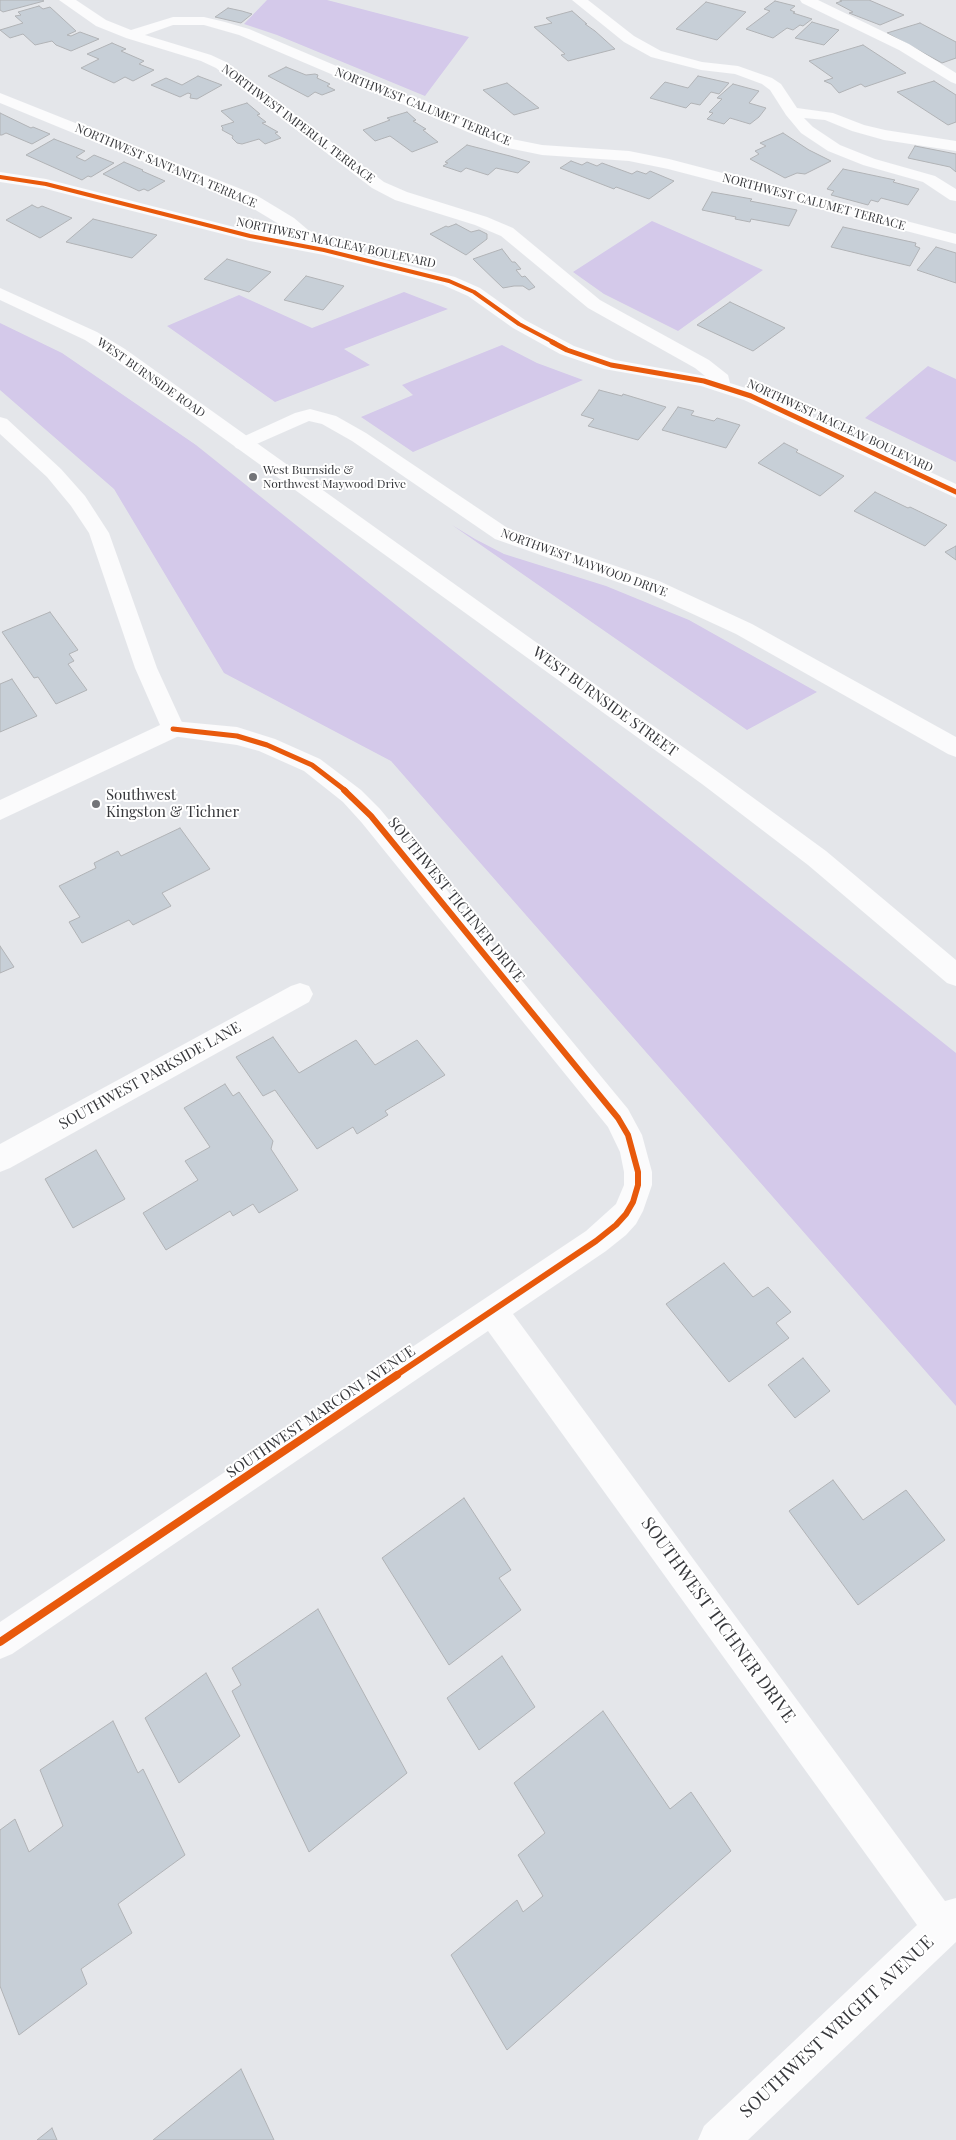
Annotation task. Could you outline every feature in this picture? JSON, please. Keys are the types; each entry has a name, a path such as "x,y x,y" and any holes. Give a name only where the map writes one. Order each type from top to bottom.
{"street":[{"name":"NORTHWEST IMPERIAL TERRACE","path":"66,0 87,15 131,35 198,55 220,65 378,185 401,196 481,221 507,232 594,304 702,364 721,379 721,386"},
{"path":"579,0 629,40 656,54 680,62 738,70 768,81 776,87 790,112 807,130 834,148 869,162 929,179 956,196"},
{"path":"807,0 904,47 956,79"},
{"name":"NORTHWEST CALUMET TERRACE","path":"131,35 174,21 204,22 220,25 244,32 502,142 542,150 629,156 661,162 956,239"},
{"name":"NORTHWEST SANTANITA TERRACE","path":"0,98 250,199 288,222 324,250"},
{"path":"790,112 828,116 858,128 884,135 956,146"},
{"name":"NORTHWEST MACLEAY BOULEVARD","path":"0,177 46,184 250,236 324,250 428,274 464,286 519,324 567,350 611,365 704,381 721,386 784,411 956,492"},
{"name":"WEST BURNSIDE ROAD","path":"0,293 69,325 118,353 243,444"},
{"name":"NORTHWEST MAYWOOD DRIVE","path":"243,444 302,417 310,415 329,420 359,437 502,534 651,586 727,621 956,748"},
{"path":"0,423 54,472 78,502 98,533 146,668 173,729 0,811"},
{"name":"WEST BURNSIDE STREET","path":"243,444 652,735 754,810 824,864 956,975"},
{"name":"SOUTHWEST TICHNER DRIVE","path":"173,729 237,736 267,745 312,765 352,796 371,816 618,1118 628,1135 634,1152 638,1172 638,1185"},
{"name":"SOUTHWEST PARKSIDE LANE","path":"0,1159 300,994"},
{"name":"SOUTHWEST MARCONI AVENUE","path":"0,1642 493,1312 616,1226 633,1202 638,1185"},
{"name":"SOUTHWEST TICHNER DRIVE","path":"493,1312 949,1921"},
{"name":"SOUTHWEST WRIGHT AVENUE","path":"718,2140 949,1921"}],"shaded area":[{"path":"267,0 327,0 469,37 425,96 277,35 244,24"},
{"path":"652,221 763,270 678,331 604,294 573,272"},
{"path":"404,292 448,309 344,349 370,365 275,402 167,326 239,295 312,328"},
{"path":"0,323 62,353 196,445 956,1053 956,1406 391,761 224,673 114,489 0,390"},
{"path":"502,345 537,363 583,380 413,452 361,417 413,395 402,385"},
{"path":"928,366 956,379 956,462 865,418"},
{"path":"452,525 504,554 606,586 689,620 817,692 747,730"}],"building":[{"path":"0,0 44,1 3,12 0,10"},
{"path":"840,0 869,0 904,15 880,25 849,13 853,12 836,3 842,1"},
{"path":"775,1 795,6 790,10 795,12 793,13 812,19 803,26 800,25 793,30 787,28 773,38 746,29 770,11 764,9"},
{"path":"706,2 746,12 717,40 676,29"},
{"path":"39,6 43,9 50,7 76,31 67,35 71,36 80,32 99,39 71,51 56,45 52,41 35,45 23,34 10,38 0,30 23,23 15,16 21,15 18,12"},
{"path":"228,8 252,14 241,23 215,17"},
{"path":"572,11 615,49 568,61 561,55 565,54 534,27 552,23 546,18"},
{"path":"812,22 839,30 824,45 795,38"},
{"path":"920,23 956,42 956,58 942,63 887,33"},
{"path":"112,43 126,49 121,51 144,61 139,64 154,70 133,81 125,77 114,83 81,68 99,59 87,54"},
{"path":"863,45 906,73 865,87 861,84 839,93 831,84 824,81 833,78 809,61"},
{"path":"286,67 306,75 318,75 317,78 330,84 327,86 335,90 322,95 315,92 308,97 268,76"},
{"path":"198,76 222,85 197,99 190,98 191,94 188,93 180,97 151,85 166,78 182,85"},
{"path":"698,76 729,83 719,94 711,92 700,105 691,103 686,108 650,98 665,82 688,88"},
{"path":"934,81 956,95 956,122 948,125 897,92"},
{"path":"507,83 539,108 514,115 483,90"},
{"path":"733,84 759,91 749,103 766,108 750,124 730,118 724,124 707,119 713,113 709,112 722,99 717,98"},
{"path":"247,103 266,122 262,123 278,132 275,133 281,138 265,144 259,139 242,144 237,143 232,138 233,136 222,130 221,126 234,122 221,111"},
{"path":"407,112 416,120 413,121 426,129 423,130 438,142 412,152 390,136 375,141 363,130 390,120 387,118"},
{"path":"0,113 31,128 33,127 50,134 32,144 6,133 0,135"},
{"path":"783,133 809,150 831,161 805,174 797,173 785,178 750,159 759,154 755,151 766,146 760,143"},
{"path":"54,139 85,151 76,157 85,161 94,155 114,163 91,177 88,176 82,180 26,155"},
{"path":"467,145 530,162 518,173 496,168 488,175 466,168 461,172 443,166 448,163 445,162"},
{"path":"915,146 956,154 956,172 950,167 908,158"},
{"path":"571,161 582,165 587,162 597,166 602,163 632,174 637,171 646,174 650,171 674,181 649,199 616,187 614,189 560,168"},
{"path":"124,162 165,181 148,191 144,189 139,191 103,174"},
{"path":"843,169 895,180 893,182 919,189 908,205 881,198 878,202 871,200 868,205 831,195 834,191 827,189"},
{"path":"712,192 797,210 789,226 751,219 750,222 735,219 736,217 702,210"},
{"path":"32,205 38,208 42,206 72,218 40,238 6,220"},
{"path":"93,219 157,235 132,258 66,242"},
{"path":"456,224 471,232 479,230 487,234 487,239 466,255 430,234 446,226"},
{"path":"843,227 916,243 915,246 920,248 910,266 831,247"},
{"path":"936,247 956,253 956,283 917,270"},
{"path":"502,249 512,262 515,262 521,269 516,270 522,277 525,276 535,287 529,290 523,286 503,288 473,259"},
{"path":"227,259 271,272 249,292 204,279"},
{"path":"306,276 344,286 323,310 284,300"},
{"path":"730,302 785,328 753,351 697,325"},
{"path":"599,390 622,396 623,394 666,407 638,440 588,426 594,419 581,415"},
{"path":"678,407 694,411 691,415 714,421 717,418 740,425 726,448 662,430"},
{"path":"784,443 798,450 796,452 844,476 820,496 758,463"},
{"path":"875,492 947,525 925,546 854,511"},
{"path":"956,546 956,560 945,552"},
{"path":"50,612 78,650 69,654 74,661 68,664 87,690 56,704 38,677 34,678 2,632"},
{"path":"12,679 37,716 0,732 0,684"},
{"path":"180,828 210,869 162,893 171,906 133,925 129,920 82,943 69,922 80,917 59,886 96,868 94,863 118,851 121,856"},
{"path":"0,946 14,967 0,973"},
{"path":"273,1037 299,1073 356,1040 375,1065 417,1040 445,1075 385,1111 388,1115 357,1134 353,1127 317,1149 275,1090 263,1096 236,1057"},
{"path":"225,1084 233,1096 239,1092 273,1141 271,1149 298,1190 259,1213 253,1204 233,1216 230,1211 166,1250 143,1213 198,1180 185,1161 210,1147 184,1108"},
{"path":"96,1150 125,1199 73,1228 45,1179"},
{"path":"724,1263 753,1297 768,1287 791,1312 776,1323 789,1338 729,1382 666,1304"},
{"path":"803,1358 830,1391 795,1418 768,1385"},
{"path":"833,1480 863,1520 906,1490 945,1540 858,1605 789,1511"},
{"path":"464,1498 511,1570 499,1578 521,1610 449,1665 382,1558"},
{"path":"318,1609 407,1773 309,1852 232,1691 241,1685 232,1668"},
{"path":"502,1656 535,1707 479,1750 447,1698"},
{"path":"206,1673 240,1736 179,1783 145,1718"},
{"path":"603,1711 670,1809 691,1792 731,1851 507,2050 451,1955 517,1900 523,1912 543,1896 518,1855 545,1833 514,1783"},
{"path":"113,1721 138,1773 143,1769 185,1855 118,1904 132,1933 81,1969 87,1984 19,2035 0,1986 0,1830 15,1819 29,1852 63,1826 40,1770"},
{"path":"241,2069 274,2140 153,2140"},
{"path":"52,2128 57,2140 37,2140"}],"cycle path":[{"path":"0,177 46,184 250,236 324,250 449,281 474,292 519,324 567,350 611,365 704,381 751,396 956,492"},
{"path":"0,1642 596,1241 626,1214 633,1202 638,1185 638,1172 634,1152 628,1135 618,1118 371,816 352,796 312,765 267,745 237,736 173,729"}],"place":[{"name":"West Burnside & Northwest Maywood Drive","path":"253,477"},
{"name":"Southwest Kingston & Tichner","path":"96,804"}]}
